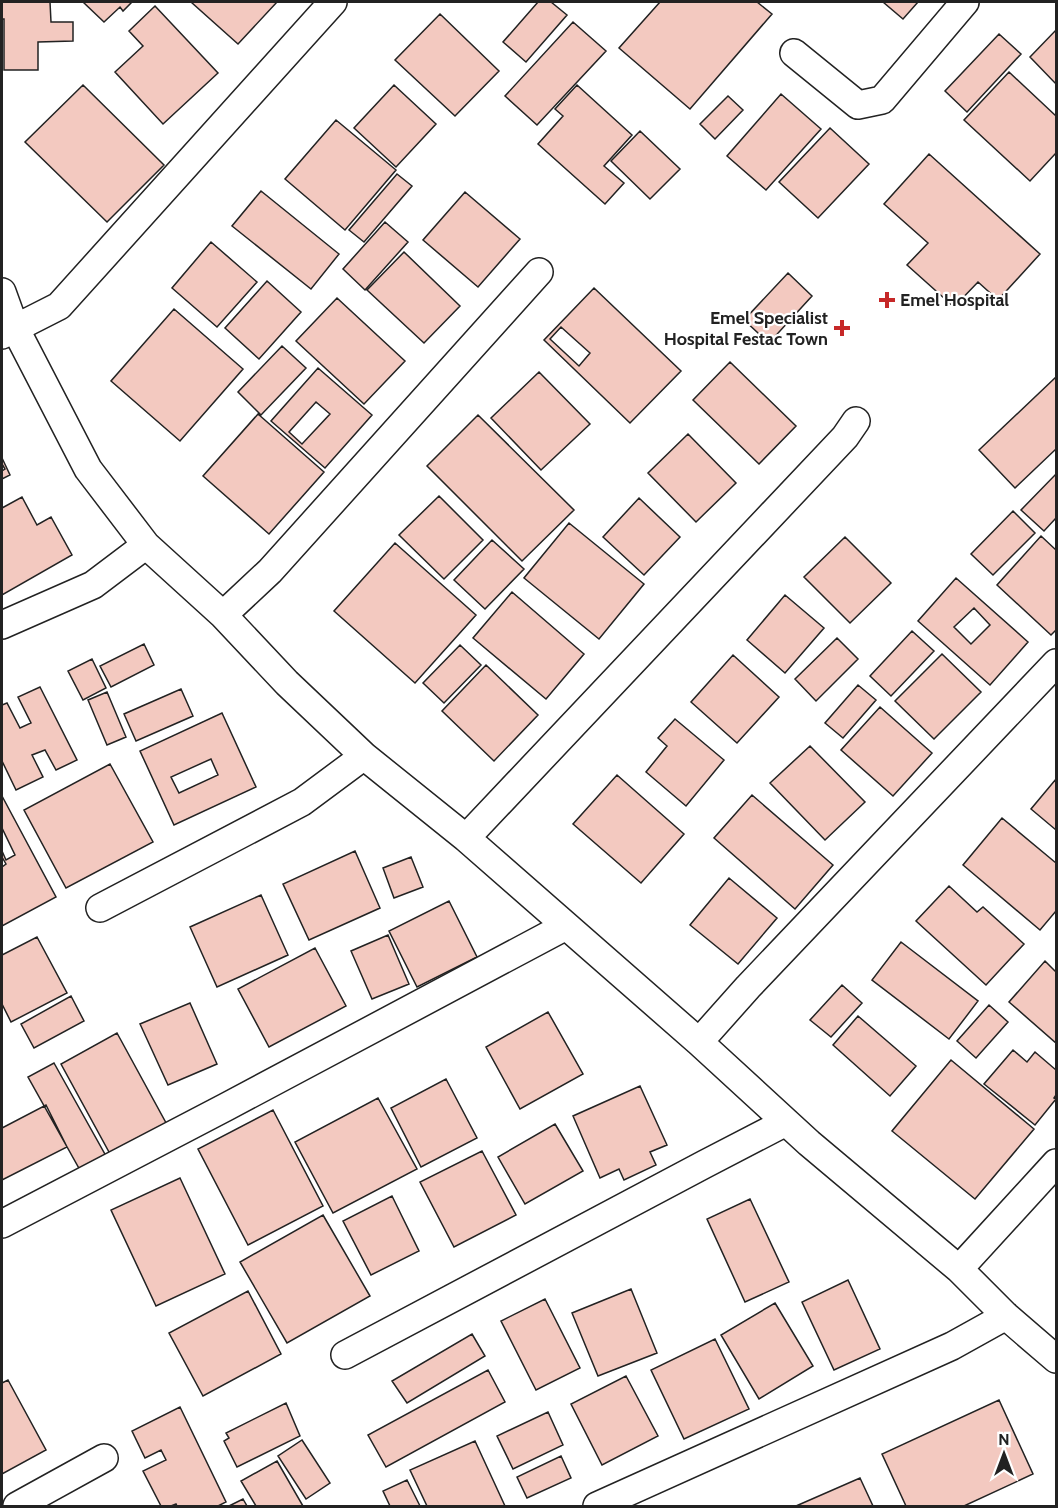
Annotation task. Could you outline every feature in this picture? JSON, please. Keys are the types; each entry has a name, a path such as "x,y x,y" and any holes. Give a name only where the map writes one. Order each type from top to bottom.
{"street":[{"path":"8,331 59,306 333,2"},
{"path":"794,53 858,105 882,100 965,2"},
{"path":"223,615 270,571 539,272"},
{"path":"2,292 8,331 88,469 146,545 223,615 287,683 364,756 466,838 699,1042 809,1143 959,1269 1006,1316 1056,1359"},
{"path":"466,838 845,437 856,421"},
{"path":"2,625 93,585 146,545"},
{"path":"699,1042 748,987 1056,663"},
{"path":"100,908 302,802 364,756"},
{"path":"2,1224 566,926"},
{"path":"345,1355 786,1122"},
{"path":"959,1269 1056,1163"},
{"path":"597,1506 952,1346 1006,1316"},
{"path":"17,1506 104,1458"}],"building":[{"path":"2,2 50,2 51,22 73,22 73,41 38,42 38,70 4,70"},
{"path":"83,2 132,2 123,11 120,7 104,22"},
{"path":"191,2 277,2 238,44"},
{"path":"538,2 551,2 567,15 526,62 503,42"},
{"path":"660,2 757,2 772,14 690,109 619,48"},
{"path":"883,2 918,2 903,19"},
{"path":"155,6 218,73 163,124 115,72 143,46 129,31"},
{"path":"440,14 499,71 455,116 395,60"},
{"path":"573,22 606,51 537,125 505,96"},
{"path":"1056,30 1056,84 1030,57"},
{"path":"999,34 1021,54 967,112 945,91"},
{"path":"1009,72 1056,116 1056,153 1030,181 964,120"},
{"path":"83,85 164,165 107,222 25,142"},
{"path":"394,85 436,124 396,167 354,128"},
{"path":"577,85 632,135 604,166 624,183 605,204 538,144 563,116 555,109"},
{"path":"781,94 821,129 766,190 727,156"},
{"path":"728,96 743,110 715,139 700,124"},
{"path":"336,120 396,170 345,230 285,179"},
{"path":"830,128 869,164 818,218 779,182"},
{"path":"640,131 680,169 650,199 611,161"},
{"path":"929,154 1040,254 998,300 978,282 954,307 907,265 928,243 884,204"},
{"path":"397,174 412,186 364,242 349,230"},
{"path":"261,191 339,254 311,289 232,226"},
{"path":"465,192 520,239 478,287 423,240"},
{"path":"385,222 408,242 365,290 343,269"},
{"path":"211,242 257,282 217,327 172,288"},
{"path":"404,252 460,306 424,343 367,290"},
{"path":"788,273 812,296 769,343 744,320"},
{"path":"267,281 301,312 259,359 225,328"},
{"path":"594,288 681,371 630,423 544,340","holes":["561,327 590,353 579,366 550,339"]},
{"path":"337,298 405,361 364,404 296,341"},
{"path":"174,309 243,369 180,441 111,381"},
{"path":"282,346 306,368 261,415 238,392"},
{"path":"730,362 796,426 759,464 693,400"},
{"path":"318,368 372,415 325,468 271,421","holes":["316,402 330,414 302,444 289,432"]},
{"path":"539,372 590,424 541,470 491,418"},
{"path":"1056,377 1056,449 1015,488 979,450"},
{"path":"258,414 324,472 269,534 203,476"},
{"path":"478,415 574,510 522,561 427,466"},
{"path":"688,434 736,483 696,522 648,473"},
{"path":"2,458 10,475 2,479 2,471 5,469"},
{"path":"1056,474 1056,518 1044,531 1021,510"},
{"path":"439,496 483,540 444,579 399,535"},
{"path":"22,497 37,525 51,517 72,555 2,595 2,508"},
{"path":"639,498 680,537 644,575 603,537"},
{"path":"1013,511 1035,533 993,575 971,554"},
{"path":"569,523 644,584 599,639 524,578"},
{"path":"1041,536 1056,550 1056,630 1051,635 997,585"},
{"path":"845,537 891,583 850,623 804,577"},
{"path":"492,540 524,569 485,609 454,580"},
{"path":"395,543 476,615 415,683 334,611"},
{"path":"956,578 1028,642 990,685 918,621","holes":["974,608 990,625 971,644 954,627"]},
{"path":"512,592 584,654 546,699 473,638"},
{"path":"785,595 824,628 785,673 747,640"},
{"path":"912,631 934,651 891,696 870,676"},
{"path":"837,638 858,659 816,701 795,679"},
{"path":"144,644 154,665 111,687 100,666"},
{"path":"460,645 481,665 444,703 423,683"},
{"path":"942,654 981,692 934,739 895,701"},
{"path":"733,655 779,697 737,743 691,702"},
{"path":"92,659 106,688 83,700 68,671"},
{"path":"486,665 538,715 494,761 442,711"},
{"path":"858,685 876,700 843,738 825,723"},
{"path":"40,687 77,760 56,770 45,750 32,755 43,777 16,790 2,761 2,705 7,703 20,728 31,723 18,697"},
{"path":"181,689 193,716 136,741 124,714"},
{"path":"107,692 126,737 107,745 88,700"},
{"path":"880,707 932,753 893,796 841,750"},
{"path":"222,713 256,787 174,825 140,751","holes":["211,759 218,775 179,793 171,777"]},
{"path":"675,719 724,760 686,806 646,772 667,746 658,738"},
{"path":"810,746 865,802 825,840 770,783"},
{"path":"110,764 153,842 66,888 24,810"},
{"path":"617,775 684,834 641,883 573,824"},
{"path":"1056,779 1056,830 1031,809"},
{"path":"752,795 833,865 795,909 714,838"},
{"path":"2,796 56,897 2,926 2,867 6,864 2,851 6,860 15,855 2,828"},
{"path":"1002,818 1056,863 1056,911 1040,930 963,865"},
{"path":"355,851 380,908 309,940 283,884"},
{"path":"411,857 423,887 394,898 383,868"},
{"path":"729,878 777,918 738,964 690,925"},
{"path":"949,886 977,912 983,907 1024,944 986,985 916,921"},
{"path":"261,895 288,955 217,987 190,927"},
{"path":"449,901 477,957 417,987 389,931"},
{"path":"388,935 409,984 372,999 351,951"},
{"path":"37,937 67,993 11,1022 2,1004 2,955"},
{"path":"901,942 978,1001 949,1039 872,980"},
{"path":"315,948 346,1006 269,1047 238,989"},
{"path":"1045,961 1056,972 1056,1043 1009,1002"},
{"path":"842,985 862,1003 831,1037 810,1020"},
{"path":"71,996 84,1021 34,1048 21,1024"},
{"path":"190,1003 217,1064 168,1085 140,1024"},
{"path":"989,1005 1008,1022 976,1058 957,1041"},
{"path":"548,1012 583,1074 520,1109 486,1047"},
{"path":"858,1016 916,1066 890,1096 833,1045"},
{"path":"117,1033 171,1132 115,1163 61,1064"},
{"path":"1013,1050 1027,1062 1035,1052 1056,1070 1054,1098 1056,1099 1035,1125 984,1084"},
{"path":"951,1060 1034,1129 975,1199 892,1131"},
{"path":"54,1063 111,1165 85,1179 28,1077"},
{"path":"446,1079 477,1138 421,1167 391,1108"},
{"path":"640,1086 667,1145 650,1152 656,1165 624,1180 619,1169 600,1178 573,1116"},
{"path":"378,1098 417,1169 333,1213 295,1142"},
{"path":"46,1105 67,1147 2,1180 2,1128"},
{"path":"273,1110 323,1206 248,1245 198,1149"},
{"path":"555,1124 583,1171 525,1204 498,1157"},
{"path":"482,1151 516,1215 454,1247 420,1182"},
{"path":"180,1178 225,1274 156,1306 111,1210"},
{"path":"392,1196 419,1251 371,1275 343,1221"},
{"path":"750,1199 789,1282 745,1302 707,1219"},
{"path":"323,1215 370,1296 287,1343 240,1262"},
{"path":"848,1280 880,1349 834,1370 802,1302"},
{"path":"631,1289 657,1353 598,1376 572,1313"},
{"path":"248,1291 281,1354 203,1396 169,1333"},
{"path":"545,1299 580,1368 536,1390 501,1321"},
{"path":"775,1303 813,1366 759,1399 721,1335"},
{"path":"472,1334 485,1356 407,1403 392,1381"},
{"path":"715,1339 749,1409 684,1439 651,1370"},
{"path":"488,1370 505,1402 386,1467 368,1435"},
{"path":"626,1376 658,1436 602,1465 571,1404"},
{"path":"8,1380 46,1450 2,1474 2,1383"},
{"path":"999,1400 1033,1474 964,1506 906,1506 882,1454"},
{"path":"286,1403 300,1436 237,1467 224,1441 229,1438 226,1433"},
{"path":"180,1407 226,1502 218,1506 177,1506 176,1504 161,1506 143,1471 166,1460 161,1450 145,1458 132,1431"},
{"path":"548,1412 563,1445 513,1469 497,1436"},
{"path":"302,1440 330,1483 306,1499 278,1456"},
{"path":"475,1441 505,1506 427,1506 410,1470"},
{"path":"561,1456 571,1478 527,1498 517,1477"},
{"path":"277,1461 303,1506 256,1506 241,1481"},
{"path":"860,1478 873,1506 796,1506"},
{"path":"407,1480 420,1506 390,1506 383,1491"},
{"path":"243,1499 247,1506 229,1506"}],"place":[{"name":"Emel Hospital","path":"887,300"},
{"name":"Emel Specialist Hospital Festac Town","path":"842,328"}]}
